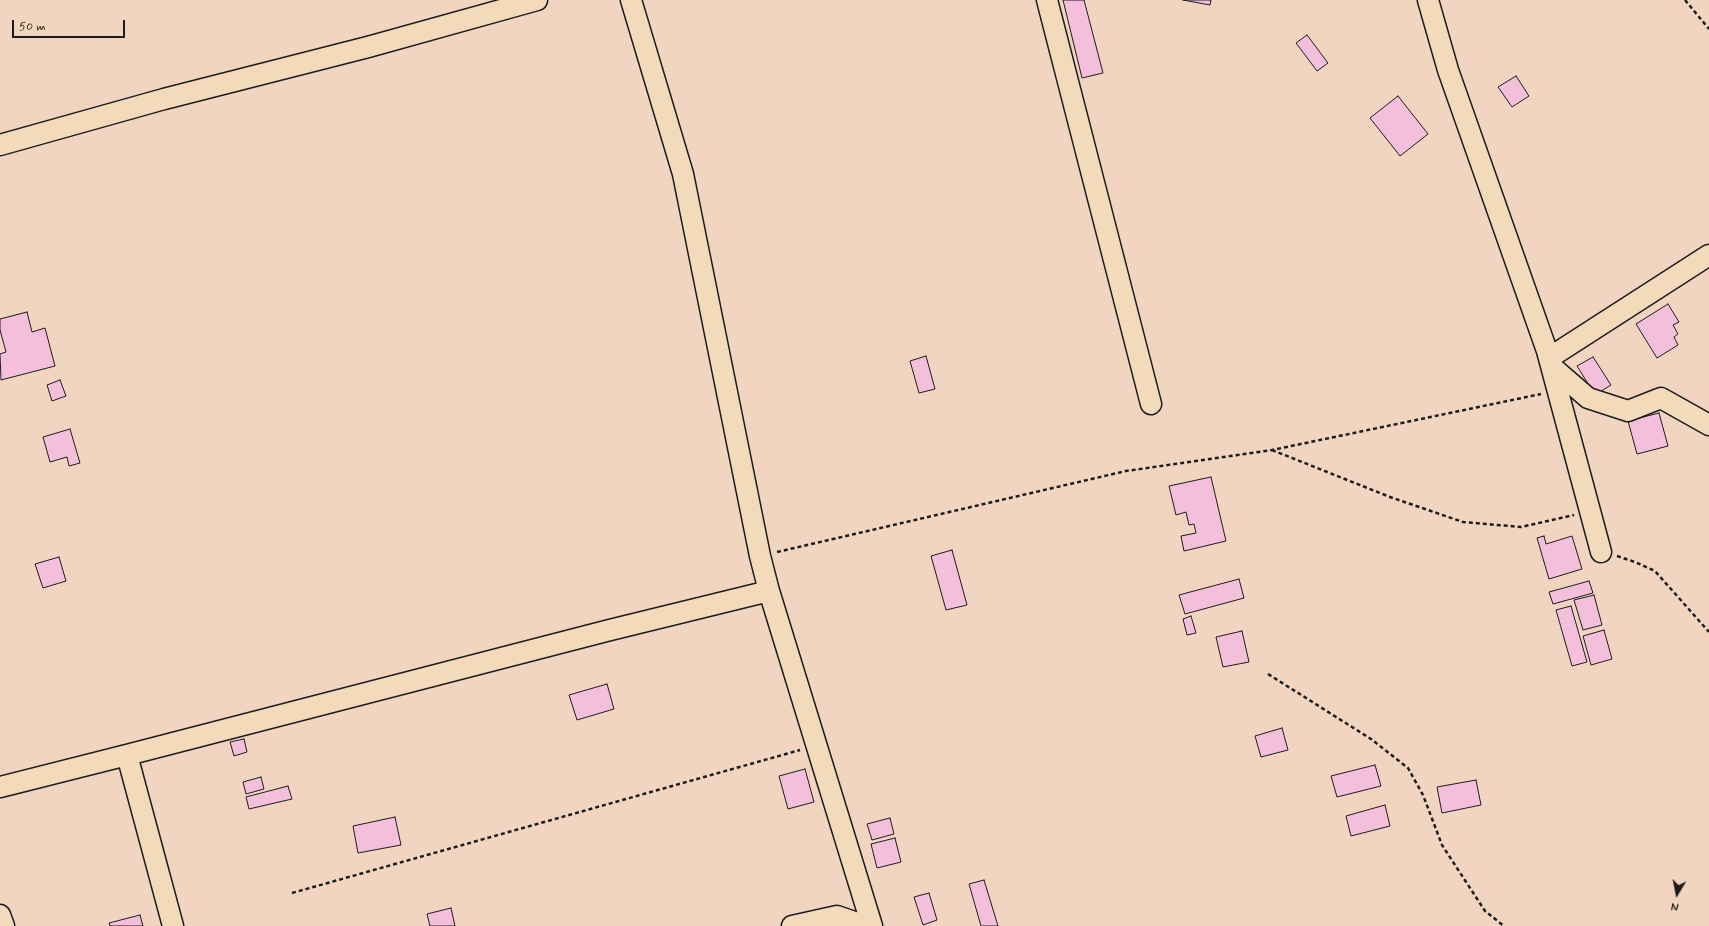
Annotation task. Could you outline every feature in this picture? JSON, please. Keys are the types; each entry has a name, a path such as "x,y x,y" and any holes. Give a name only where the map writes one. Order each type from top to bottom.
{"street":[{"path":"0,145 164,99 376,45 537,0"},
{"path":"631,0 683,174 760,556 769,591 872,926"},
{"path":"1047,0 1151,404"},
{"path":"1428,0 1448,70 1550,362 1601,552"},
{"path":"1550,362 1709,255"},
{"path":"1550,362 1588,398 1628,411 1661,398 1709,425"},
{"path":"0,787 127,756 610,630 769,591"},
{"path":"127,756 173,926"},
{"path":"0,915 4,926"},
{"path":"792,926 837,916 866,926"}],"path":[{"path":"1685,0 1709,30"},
{"path":"760,556 1126,471 1272,450 1558,391"},
{"path":"1272,450 1390,497 1463,522 1521,527 1591,512"},
{"path":"1601,552 1635,562 1655,571 1709,632"},
{"path":"1268,674 1371,738 1408,768 1423,795 1442,846 1485,911 1504,926"},
{"path":"292,893 817,746"}],"building":[{"path":"1063,0 1084,0 1103,73 1082,78"},
{"path":"1183,0 1211,0 1210,5"},
{"path":"1307,35 1328,63 1317,71 1296,43"},
{"path":"1516,76 1529,96 1512,107 1498,87"},
{"path":"1398,96 1428,134 1400,156 1370,118"},
{"path":"1668,304 1679,322 1673,325 1678,334 1674,337 1678,345 1657,358 1636,324"},
{"path":"27,312 32,332 45,328 55,366 1,380 0,354 6,352 0,330 0,319"},
{"path":"926,356 935,389 919,393 910,361"},
{"path":"1593,357 1611,385 1595,395 1577,366"},
{"path":"60,380 66,396 52,401 47,385"},
{"path":"1659,413 1668,446 1637,454 1628,421"},
{"path":"70,429 80,463 69,466 67,457 50,462 43,437"},
{"path":"1211,477 1226,541 1184,551 1181,536 1196,533 1194,524 1189,525 1186,512 1176,515 1169,486"},
{"path":"1544,536 1546,544 1572,536 1582,569 1549,579 1537,538"},
{"path":"952,550 967,605 946,610 931,556"},
{"path":"59,557 66,581 43,588 35,564"},
{"path":"1239,579 1244,598 1185,614 1179,595"},
{"path":"1589,581 1593,593 1553,604 1549,592"},
{"path":"1594,595 1602,625 1583,630 1574,600"},
{"path":"1571,606 1587,662 1572,666 1556,610"},
{"path":"1191,616 1196,633 1187,635 1183,619"},
{"path":"1604,630 1612,659 1591,665 1583,636"},
{"path":"1242,631 1249,662 1223,667 1216,637"},
{"path":"607,684 614,709 577,720 569,695"},
{"path":"1282,728 1288,750 1261,757 1255,736"},
{"path":"244,739 247,752 234,756 230,742"},
{"path":"1375,765 1381,786 1337,797 1331,776"},
{"path":"805,769 814,802 788,809 779,776"},
{"path":"261,777 264,789 246,794 243,782"},
{"path":"1476,780 1481,805 1442,813 1437,787"},
{"path":"288,786 292,799 249,809 246,797"},
{"path":"1385,805 1390,826 1351,836 1346,816"},
{"path":"395,817 401,845 358,853 353,826"},
{"path":"890,818 894,834 872,840 867,824"},
{"path":"895,838 901,862 877,868 871,844"},
{"path":"984,880 998,926 981,926 969,884"},
{"path":"929,893 937,920 923,925 914,897"},
{"path":"451,908 455,926 430,926 427,914"},
{"path":"140,915 143,926 110,926 109,923"}]}
